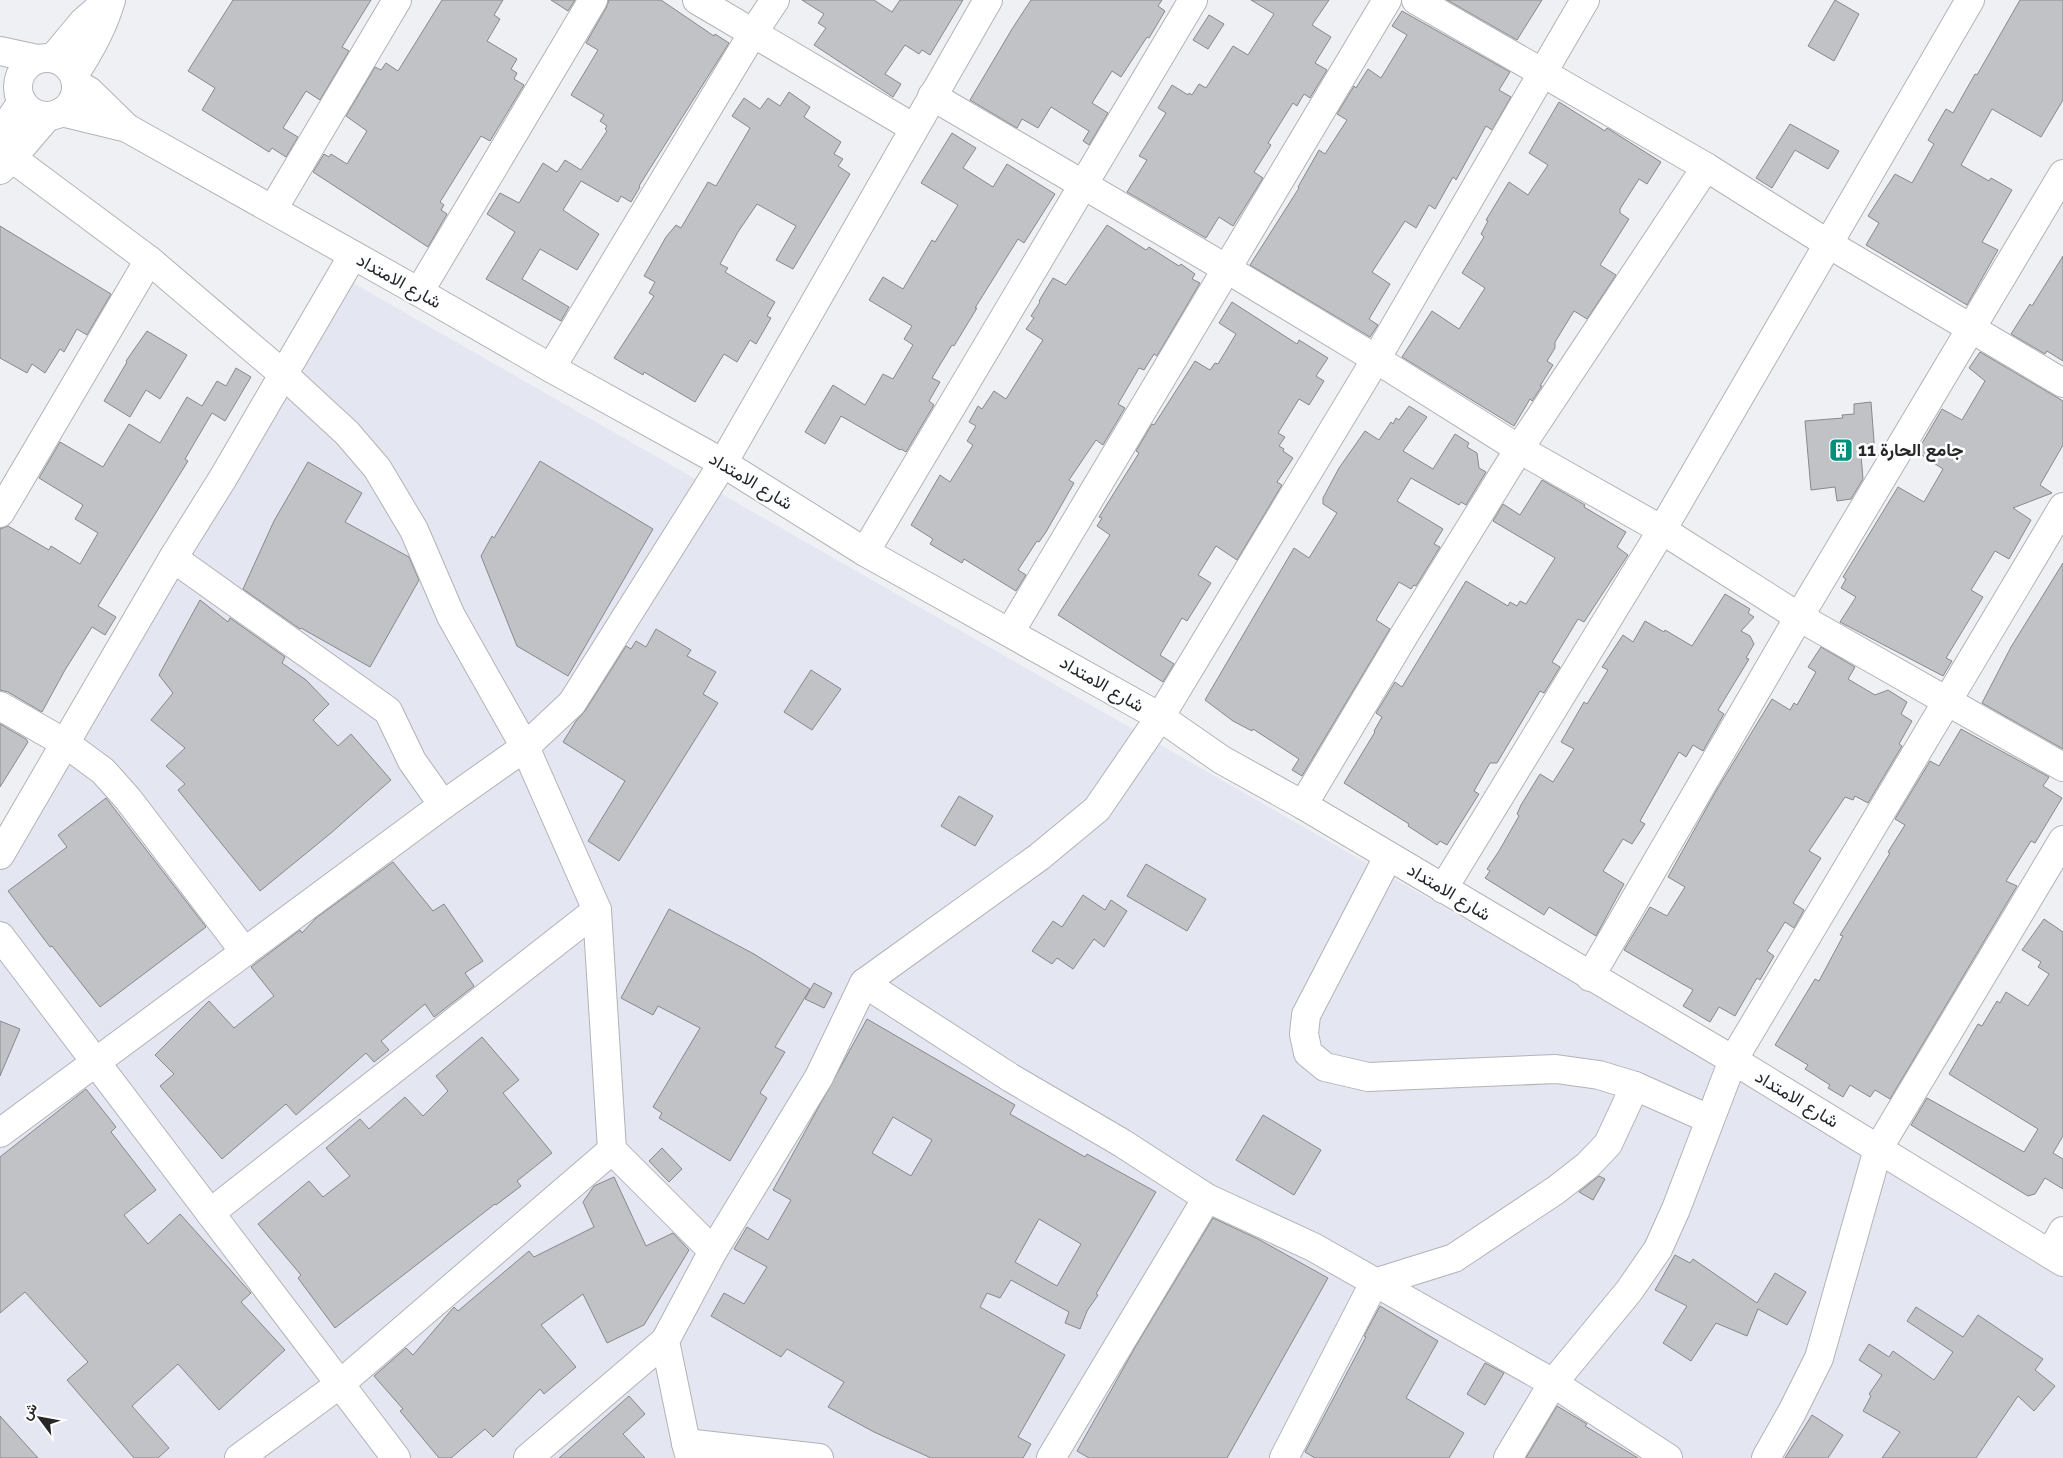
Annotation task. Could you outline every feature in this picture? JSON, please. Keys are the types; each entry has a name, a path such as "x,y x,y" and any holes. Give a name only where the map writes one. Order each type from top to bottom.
{"street":[{"path":"4,156 4,128 21,74 27,65 45,59 83,22 110,0"},
{"path":"4,156 73,100 75,80 104,25 110,0"},
{"path":"273,209 397,0"},
{"path":"419,292 593,0"},
{"path":"697,0 914,128"},
{"path":"551,368 753,33 775,0"},
{"path":"0,1133 244,951 525,747 572,703 723,463 988,0"},
{"path":"865,552 1085,185 1193,0"},
{"path":"1010,632 1387,0"},
{"path":"1416,0 1706,167 1827,243 2063,383"},
{"path":"528,1458 665,1340 714,1252 819,1077 864,983 1039,857 1097,809 1160,717 1376,359 1585,0"},
{"path":"1443,889 1662,530 1827,243 1970,0"},
{"path":"0,50 45,59 69,68 75,80 101,101 127,128"},
{"path":"14,94 28,109 37,115 54,114 127,128"},
{"path":"932,96 1227,269 1376,359 1519,449 1662,530 1799,617 2063,767"},
{"name":"شارع الامتداد","path":"127,128 723,463 865,552 1160,717 1222,760 1733,1060 1878,1149 2059,1249"},
{"path":"4,156 149,260 283,374 347,433 377,468 414,530 451,616 525,747 597,910 612,1150 714,1252"},
{"path":"1303,806 1406,632 1519,449 1706,167"},
{"path":"1590,977 1799,617 2063,174"},
{"path":"0,855 172,558 223,478 353,255"},
{"path":"0,514 149,260"},
{"path":"1508,1458 1553,1383 1629,1291 1658,1249 1676,1209 1733,1060 2063,507"},
{"path":"172,558 388,711 412,761 443,805"},
{"path":"0,706 65,742 103,771 128,799 244,951"},
{"path":"1766,1458 1819,1358 1878,1149 2063,840"},
{"path":"1388,856 1306,1015 1304,1034 1308,1053 1325,1067 1368,1077 1556,1069 1599,1075 1635,1086 1709,1119"},
{"path":"210,1213 597,910"},
{"path":"0,936 396,1458"},
{"path":"864,983 1011,1078 1122,1143 1207,1198 1313,1247 1553,1383 1668,1458"},
{"path":"1284,1458 1374,1283 1454,1258 1556,1190 1588,1165 1608,1144 1635,1086"},
{"path":"239,1458 340,1384 612,1150"},
{"path":"1052,1458 1207,1198"},
{"path":"665,1340 688,1451 808,1457"}],"shaded area":[{"path":"346,279 2050,1254 2063,1268 2063,1458 0,1458 0,872"}],"building":[{"path":"233,0 371,0 342,47 349,51 320,100 306,91 283,128 298,137 286,157 272,148 269,152 202,110 215,88 188,71"},
{"path":"442,0 503,0 494,15 500,19 487,41 517,59 511,69 517,73 514,79 524,85 490,141 481,136 440,202 444,205 441,210 447,214 428,247 313,172 324,154 329,157 331,154 347,164 367,131 346,116 375,67 381,70 386,63 398,71"},
{"path":"551,0 575,0 568,11"},
{"path":"609,0 661,0 714,36 715,34 729,43 639,186 631,202 621,196 618,202 581,181 563,210 599,234 577,270 540,249 522,279 569,307 561,321 486,279 515,232 487,214 500,193 519,203 543,163 557,172 565,160 581,170 607,131 605,129 607,126 600,121 604,115 571,95 598,50 586,43"},
{"path":"802,0 874,0 892,12 900,0 963,0 930,55 922,50 919,54 905,45 885,74 901,84 893,97 814,45 826,28 818,23 824,14"},
{"path":"1031,0 1162,0 1158,6 1165,11 1149,38 1147,37 1121,77 1112,71 1092,103 1108,113 1089,145 1083,141 1089,131 1051,107 1038,128 1022,119 1017,128 970,100"},
{"path":"1251,0 1329,0 1312,25 1331,37 1315,63 1327,70 1310,98 1304,94 1297,106 1293,103 1268,143 1271,145 1254,172 1263,178 1233,226 1219,217 1206,238 1127,192 1147,160 1139,156 1166,113 1158,108 1172,85 1188,95 1189,93 1192,95 1199,84 1206,88 1233,46 1248,55 1274,14"},
{"path":"1447,0 1542,0 1517,40"},
{"path":"1835,0 1859,14 1834,61 1808,46"},
{"path":"2020,0 2063,0 2063,100 2041,137 1992,109 1961,165 1989,181 1991,178 2012,190 1982,242 1998,250 1967,305 1866,245 1879,223 1868,216 1895,174 1912,183 1934,144 1928,140 1946,109 1953,113"},
{"path":"1402,11 1510,72 1499,90 1511,97 1492,130 1486,126 1456,180 1453,177 1435,209 1429,205 1416,228 1405,221 1372,272 1390,284 1369,319 1378,325 1370,337 1250,265 1299,188 1319,150 1325,154 1347,120 1337,114 1354,86 1356,88 1368,69 1381,78 1407,35 1392,26"},
{"path":"1209,15 1224,24 1208,49 1193,40"},
{"path":"789,92 810,107 804,117 841,142 834,154 843,159 838,166 850,174 793,269 776,260 796,226 757,204 720,264 728,268 725,272 775,302 767,316 771,318 756,344 750,340 737,362 724,354 695,402 644,372 643,375 614,358 654,296 649,293 655,282 644,276 666,237 676,225 681,228 708,182 716,186 750,128 732,116 744,98 760,109 768,98 780,106"},
{"path":"1559,102 1605,131 1607,128 1661,162 1647,184 1639,179 1620,209 1620,213 1629,219 1600,265 1616,275 1587,319 1574,311 1555,342 1555,348 1547,361 1553,365 1540,386 1542,386 1532,401 1530,399 1514,426 1402,357 1432,311 1459,329 1485,288 1462,273 1484,237 1481,234 1488,221 1486,220 1509,182 1528,195 1548,165 1529,153"},
{"path":"1790,124 1839,151 1828,169 1795,150 1772,188 1756,178"},
{"path":"952,133 976,148 963,168 993,187 1007,164 1055,194 1024,243 1018,239 954,346 952,345 932,378 940,382 929,401 934,405 906,452 841,416 825,444 805,432 833,385 865,405 883,374 893,379 913,345 904,339 912,326 869,300 883,277 903,289 932,240 935,242 958,205 921,183"},
{"path":"1107,225 1146,250 1149,247 1179,266 1181,264 1195,274 1192,279 1200,283 1157,356 1154,354 1144,370 1139,368 1118,404 1125,408 1103,445 1096,440 1069,480 1074,483 1046,532 1039,542 1037,541 1018,570 1026,575 1016,591 964,559 962,563 930,544 933,539 911,525 940,475 950,482 973,445 967,441 976,426 969,422 978,406 982,409 994,391 1006,399 1043,340 1026,329 1034,318 1031,316 1053,278 1066,285"},
{"path":"0,226 111,294 87,335 77,329 64,352 60,349 45,373 32,364 27,373 0,358"},
{"path":"2063,256 2063,361 2047,351 2045,354 2011,334 2030,304 2032,306"},
{"path":"1232,302 1297,344 1299,340 1328,358 1316,376 1324,381 1309,405 1299,399 1278,433 1285,437 1279,446 1293,458 1277,482 1282,485 1237,560 1216,546 1198,575 1211,583 1187,621 1182,618 1160,655 1174,664 1163,682 1058,615 1110,535 1097,526 1102,518 1099,517 1139,453 1136,451 1152,424 1154,425 1195,361 1210,370 1215,363 1218,364 1236,334 1219,323"},
{"path":"147,331 187,355 160,399 146,390 130,417 104,401 126,361"},
{"path":"1980,352 2063,401 2063,445 2040,485 2052,493 2013,508 2031,520 2009,559 1995,551 1971,590 1983,597 1946,658 1952,661 1943,676 1840,622 1856,597 1841,588 1846,579 1843,577 1898,487 1924,502 1943,469 1917,452 1942,409 1962,420 1985,381 1969,368"},
{"path":"236,368 251,377 225,421 212,413 185,459 188,461 98,606 116,617 105,635 92,627 42,712 8,692 0,690 0,529 8,526 49,550 51,546 80,564 98,533 75,519 83,505 39,478 60,442 103,467 129,424 160,443 187,397 202,406 217,381 226,386"},
{"name":"جامع الحارة 11","path":"1871,402 1875,454 1861,455 1863,479 1851,499 1837,501 1835,487 1811,490 1805,421 1843,418 1842,415 1854,414 1854,404"},
{"path":"1409,406 1427,417 1403,451 1433,469 1455,434 1469,443 1467,447 1477,453 1479,468 1486,472 1466,505 1461,502 1459,505 1411,478 1397,501 1443,529 1434,544 1440,547 1416,586 1414,585 1411,589 1399,582 1376,620 1390,629 1302,776 1292,770 1299,759 1253,729 1252,731 1233,721 1205,700 1294,548 1309,558 1337,513 1323,504 1323,498 1339,468 1365,431 1379,440 1391,422 1393,424 1396,418 1399,420"},
{"path":"540,461 653,529 568,676 517,646 481,556 492,536 494,538"},
{"path":"308,462 362,493 345,522 409,557 419,580 370,667 300,629 243,589 274,521"},
{"path":"1542,480 1626,532 1617,547 1628,555 1584,622 1578,619 1552,662 1560,667 1544,693 1540,691 1497,763 1490,763 1474,791 1479,794 1447,845 1440,841 1437,845 1408,826 1409,824 1344,783 1382,717 1376,713 1395,682 1402,687 1466,581 1508,606 1510,602 1517,606 1520,601 1526,604 1555,558 1493,521 1503,504 1520,515"},
{"path":"2063,563 2063,749 1982,703 2011,647"},
{"path":"1725,594 1750,609 1748,613 1754,617 1741,631 1750,636 1754,644 1746,658 1749,659 1718,710 1724,714 1703,751 1693,745 1686,757 1679,752 1640,821 1645,824 1632,844 1623,839 1603,871 1624,884 1596,936 1549,907 1544,915 1485,878 1490,871 1487,869 1519,816 1517,814 1521,805 1540,774 1553,782 1574,749 1561,742 1584,702 1587,704 1608,670 1602,667 1623,635 1633,642 1645,621 1692,646"},
{"path":"200,600 228,622 230,618 285,657 282,663 306,680 329,704 313,720 338,746 351,734 391,780 331,833 260,891 178,790 185,784 166,766 185,748 151,720 173,693 159,675"},
{"path":"656,629 691,650 687,656 716,672 703,694 718,703 619,861 588,841 625,781 563,742 626,646 631,649 636,641 646,647"},
{"path":"1821,647 1855,667 1848,679 1875,695 1888,690 1907,702 1901,714 1912,721 1899,744 1902,746 1868,803 1855,796 1853,800 1845,797 1809,851 1821,858 1793,903 1804,910 1794,928 1785,922 1767,951 1774,956 1760,980 1757,978 1735,1016 1719,1007 1710,1022 1683,1006 1693,990 1624,950 1650,907 1667,916 1685,887 1668,877 1716,791 1772,699 1790,710 1794,703 1797,705 1816,672 1808,667"},
{"path":"811,670 841,689 812,730 784,712"},
{"path":"0,724 28,742 0,787"},
{"path":"1961,729 2049,777 2043,786 2062,798 2035,843 2031,841 2006,881 2017,886 1890,1099 1875,1090 1870,1097 1850,1085 1843,1097 1828,1088 1830,1085 1805,1069 1808,1065 1775,1045 1815,979 1819,981 1843,936 1840,935 1905,825 1895,819 1930,761 1939,766"},
{"path":"959,796 993,816 975,846 941,826"},
{"path":"106,798 206,927 100,1007 52,946 50,947 8,891 67,847 58,835"},
{"path":"393,862 433,911 444,904 483,961 465,973 474,986 434,1017 425,1004 381,1041 389,1050 374,1062 366,1053 296,1115 286,1104 222,1159 160,1086 174,1074 155,1055 209,1001 234,1028 274,996 251,967 300,930 302,933 316,918"},
{"path":"1146,864 1206,899 1187,931 1127,896"},
{"path":"1083,895 1105,910 1111,900 1127,911 1104,947 1094,939 1073,969 1057,958 1052,964 1032,951 1053,921 1062,927"},
{"path":"669,909 754,954 810,989 775,1047 785,1052 760,1093 767,1098 730,1161 659,1118 662,1113 653,1107 700,1028 658,1006 653,1015 621,998"},
{"path":"2044,919 2063,932 2063,1136 2053,1153 2063,1159 2063,1189 2045,1178 2035,1194 2028,1196 1911,1125 1927,1098 2024,1152 2038,1129 1949,1074 1978,1024 1982,1026 1997,1001 2000,1003 2006,992 2028,1006 2049,974 2038,967 2041,962 2022,950"},
{"path":"814,983 832,993 824,1008 805,999"},
{"path":"867,1019 1015,1105 1010,1114 1085,1157 1087,1154 1156,1192 1096,1294 1098,1295 1087,1311 1080,1329 1065,1323 1069,1312 1011,1280 1000,1298 987,1293 980,1307 1065,1355 1018,1437 1031,1444 1023,1458 931,1458 874,1432 828,1407 844,1382 787,1349 781,1357 711,1316 724,1293 744,1304 767,1267 734,1249 747,1227 768,1240 791,1200 773,1190","holes":["893,1117 932,1140 911,1176 872,1153","1039,1219 1081,1244 1057,1286 1015,1262"]},
{"path":"0,1021 20,1029 0,1076"},
{"path":"482,1037 519,1080 503,1093 552,1153 517,1181 521,1186 335,1328 298,1278 301,1275 258,1224 309,1181 323,1197 350,1176 326,1148 360,1119 369,1129 405,1097 423,1116 448,1091 436,1076"},
{"path":"86,1089 116,1127 111,1132 156,1190 124,1215 148,1244 180,1214 251,1293 241,1302 285,1350 219,1410 178,1364 132,1406 169,1448 158,1458 134,1458 67,1380 88,1362 25,1292 0,1313 0,1157"},
{"path":"1263,1115 1321,1150 1294,1195 1236,1160"},
{"path":"662,1148 682,1169 669,1182 649,1161"},
{"path":"1599,1176 1605,1179 1593,1200 1579,1192"},
{"path":"614,1177 646,1246 673,1233 689,1250 644,1325 607,1343 583,1294 541,1325 576,1367 544,1394 540,1389 493,1437 485,1429 451,1458 439,1458 400,1411 403,1409 374,1376 406,1348 413,1355 454,1307 458,1311 529,1251 534,1257 594,1227 583,1202 594,1186"},
{"path":"1213,1218 1258,1239 1328,1278 1227,1458 1089,1458 1077,1451 1137,1344"},
{"path":"1675,1255 1690,1263 1693,1259 1757,1303 1775,1273 1806,1292 1787,1325 1758,1309 1747,1336 1716,1323 1691,1361 1663,1343 1687,1306 1655,1290"},
{"path":"1380,1306 1438,1341 1406,1398 1464,1433 1449,1458 1315,1458 1305,1452 1366,1337 1364,1336"},
{"path":"1916,1307 1963,1337 1978,1315 2043,1359 2035,1370 2055,1386 2034,1411 2018,1396 1976,1458 1882,1458 1900,1432 1863,1411 1871,1396 1869,1394 1882,1375 1859,1360 1869,1344 1889,1357 1893,1351 1934,1380 1953,1352 1907,1321"},
{"path":"1485,1363 1504,1373 1485,1405 1467,1394"},
{"path":"629,1396 645,1414 623,1434 645,1458 559,1458"},
{"path":"1557,1406 1587,1424 1585,1426 1638,1458 1526,1458"},
{"path":"1812,1415 1843,1435 1828,1458 1785,1458"},
{"path":"0,1416 38,1458 0,1458"}],"place":[{"name":"جامع الحارة 11","path":"1841,450"}]}
